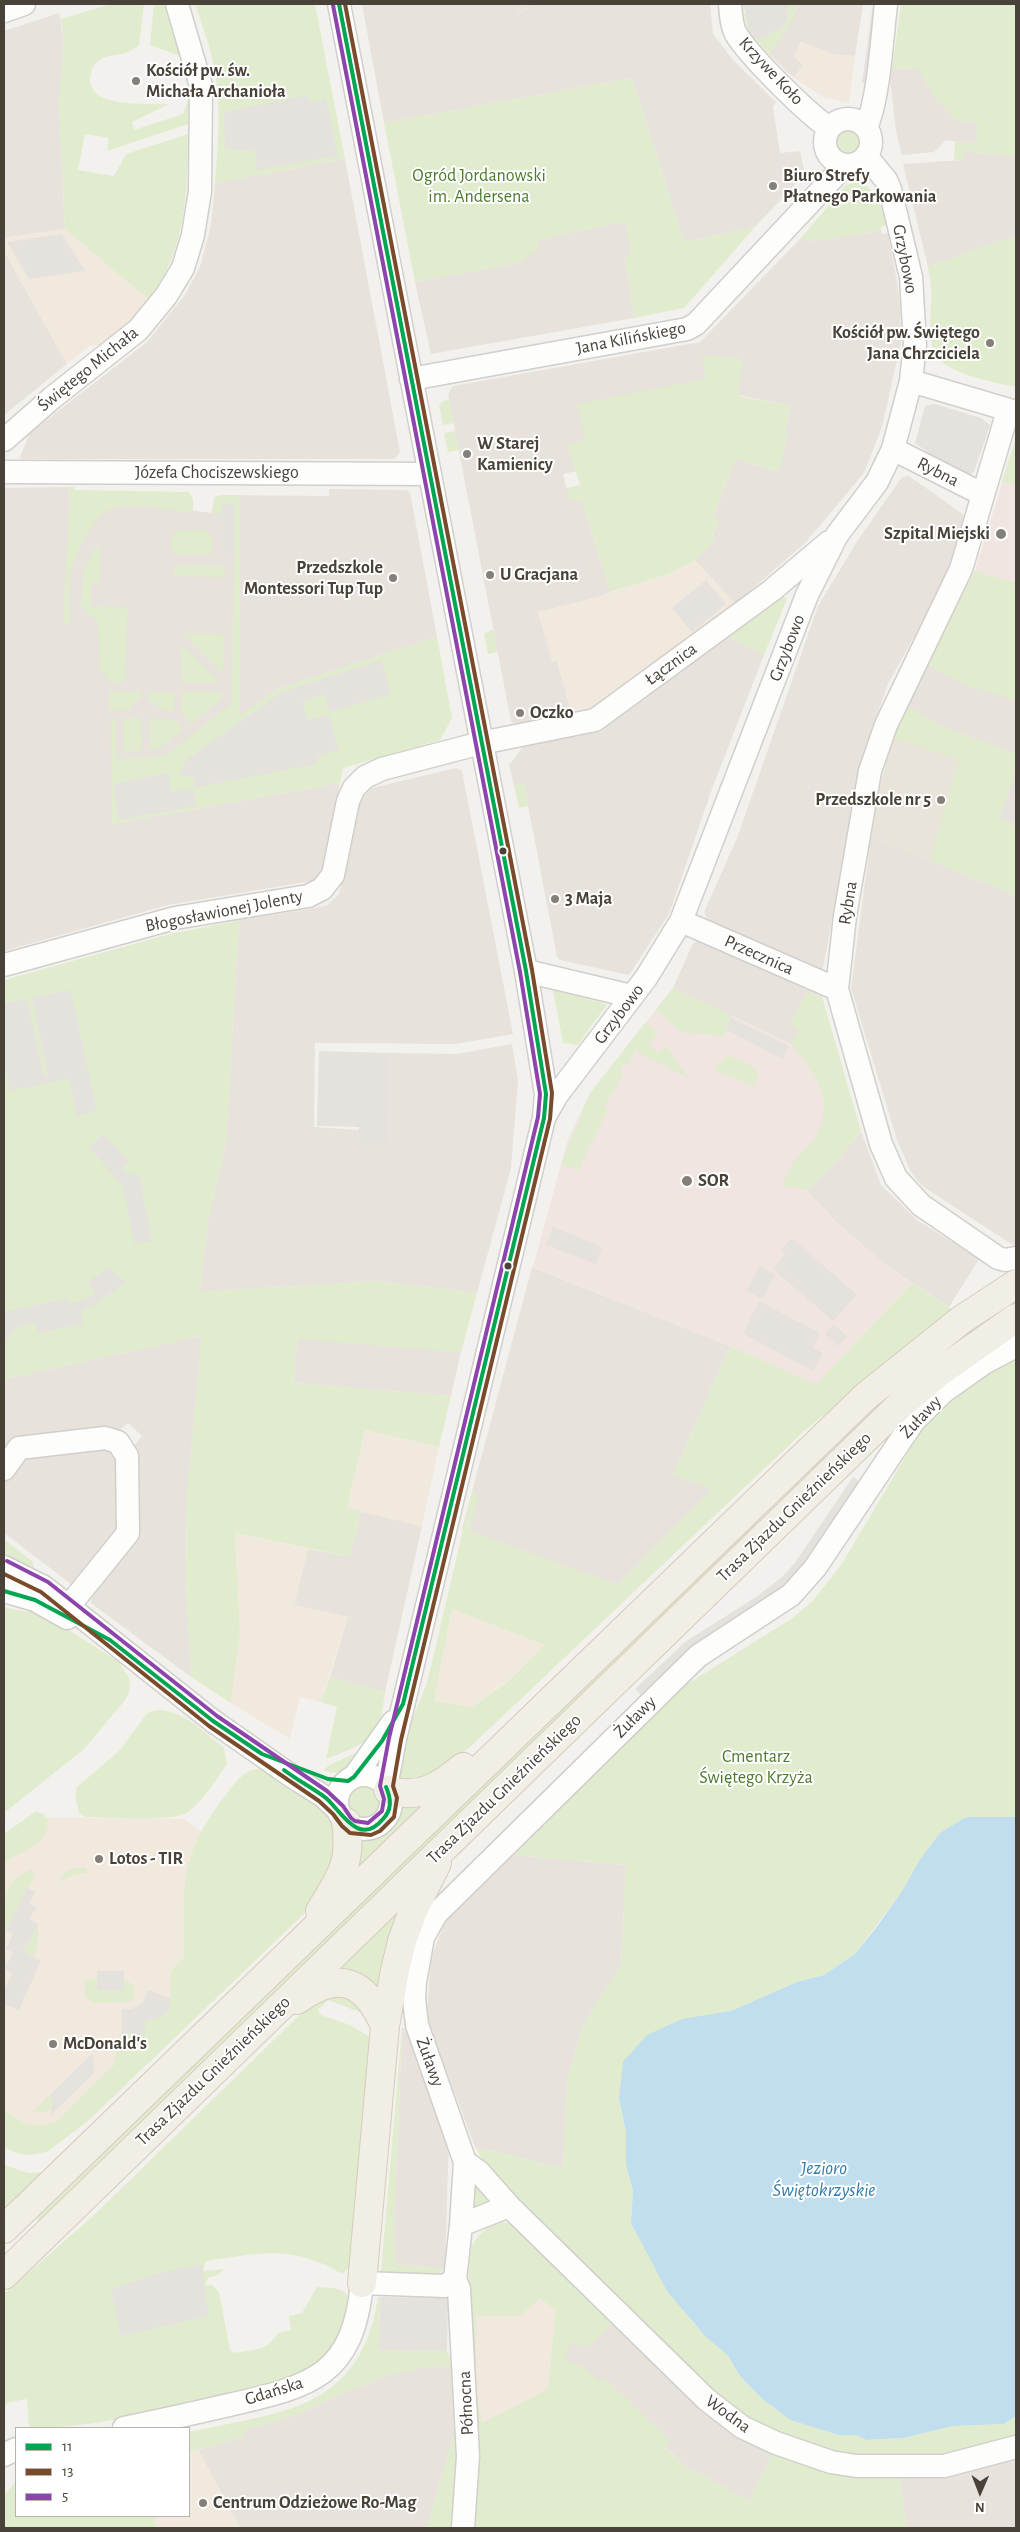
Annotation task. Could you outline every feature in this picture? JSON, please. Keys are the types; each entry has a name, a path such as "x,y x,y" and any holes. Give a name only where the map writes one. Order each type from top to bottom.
{"main road":[{"name":"Trasa Zjazdu Gnieźnieńskiego","path":"4,2229 866,1396 961,1320 1016,1284"},
{"name":"Trasa Zjazdu Gnieźnieńskiego","path":"4,2275 250,2034 900,1405 938,1373 1016,1318"},
{"path":"387,1789 410,1794 439,1786 546,1705"},
{"path":"272,1970 319,1912 343,1872 348,1857 349,1842 342,1816"},
{"path":"362,2282 385,2026 402,1941 413,1911 447,1844"},
{"path":"250,2034 304,1995 330,1984 345,1983 357,1986 366,1993 376,2006 385,2026"}],"street":[{"path":"4,11 24,4"},
{"name":"Świętego Michała","path":"4,440 52,398 138,330 166,296 183,268 193,235 200,191 201,86 177,4"},
{"path":"4,1567 44,1587 70,1606 110,1640 213,1720 323,1796 342,1816 360,1829 376,1826 388,1814 390,1806 387,1789 403,1704 544,1118 546,1094 526,971 339,4"},
{"name":"Krzywe Koło","path":"730,4 736,33 748,50 812,114 829,128"},
{"path":"866,128 850,119 839,121 829,128 824,139 826,151 834,160 844,165 856,163 866,156 870,145 866,128 870,120 876,83 886,4"},
{"name":"Grzybowo","path":"544,1118 558,1095 646,978 680,921 807,595 837,535 877,482 893,449 911,381 915,344 911,277 890,189 886,180 866,156"},
{"name":"Jana Kilińskiego","path":"412,379 687,329 696,324 844,165"},
{"path":"911,381 1012,411"},
{"name":"Rybna","path":"1012,411 982,494 961,569 886,725 870,771 845,916 837,989 880,1144 896,1178 920,1205 998,1258 1005,1260 1016,1258"},
{"name":"Rybna","path":"893,449 982,494"},
{"name":"Józefa Chociszewskiego","path":"4,472 430,474"},
{"name":"Łącznica","path":"482,743 595,720 771,591 837,535"},
{"name":"Błogosławionej Jolenty","path":"4,965 175,918 308,896 322,889 333,875 348,801 354,788 365,777 382,769 482,743"},
{"name":"Przecznica","path":"680,921 837,989"},
{"path":"526,971 631,996"},
{"name":"Żuławy","path":"465,2162 417,2025 415,1982 418,1958 423,1938 436,1914 698,1656 791,1595 815,1568 913,1422 943,1392 984,1363 1016,1346"},
{"path":"4,1469 19,1448 105,1438 118,1442 127,1456 128,1533 70,1606"},
{"path":"4,1591 35,1600 82,1628 110,1640"},
{"path":"342,1816 339,1791 382,1741 403,1704"},
{"path":"262,1754 328,1779 351,1779 372,1776 387,1789"},
{"name":"Wodna","path":"465,2162 479,2172 509,2206 706,2399 742,2427 802,2453 856,2466 944,2466 1016,2448"},
{"name":"Północna","path":"463,2528 468,2456 459,2289 455,2279 465,2162"},
{"path":"461,2224 509,2206"},
{"path":"362,2282 445,2286 455,2279"},
{"name":"Gdańska","path":"129,2427 278,2394 305,2384 337,2359 349,2342 360,2305 362,2282"}],"shaded area":[{"path":"362,4 516,4 517,15 533,4 710,4 713,34 733,60 776,102 773,107 780,153 800,151 805,174 755,227 684,242 632,78 384,123"},
{"path":"516,4 533,4 516,15"},
{"path":"743,4 789,4 787,18 782,28 758,40 751,34"},
{"path":"795,4 863,4 855,56 831,54 801,42 803,65 794,78 769,54 792,20 796,9"},
{"path":"873,4 886,4 876,83 862,83"},
{"path":"59,13 64,41 59,105 65,229 4,238 4,31"},
{"path":"800,42 831,54 855,56 849,103 825,98 794,78 803,65 794,57"},
{"path":"918,68 935,97 956,120 978,124 976,144 946,140 934,152 902,155 896,131 890,79 892,69"},
{"path":"308,95 309,102 326,99 338,156 257,170 255,151 225,149 224,112"},
{"path":"964,151 1016,157 1016,237 996,242 928,267 903,164 963,160"},
{"path":"345,159 400,452 395,459 22,459 20,457 30,433 147,342 185,295 200,267 211,225 215,183"},
{"path":"625,221 632,254 625,256 634,318 431,354 415,282 522,262 537,240"},
{"path":"65,229 148,299 132,320 100,346 91,345 67,364 4,251 4,238"},
{"path":"881,231 882,234 888,233 895,270 900,302 901,342 882,427 864,473 805,543 735,604 695,560 716,538 712,536 718,524 713,518 735,459 778,471 788,432 785,432 791,406 708,389 706,422 567,444 577,471 563,474 570,501 581,499 611,592 601,596 552,662 557,660 571,712 517,725 511,721 448,394 453,386 700,342 801,238 813,241"},
{"path":"62,234 85,271 29,279 7,242"},
{"path":"4,251 67,364 4,415"},
{"path":"935,404 981,418 990,425 974,472 970,474 944,464 915,443 925,406"},
{"name":"Szpital Miejski","path":"1016,438 1016,583 975,571"},
{"path":"909,476 964,515 947,577 888,684 863,754 823,968 816,972 708,921 704,912 737,838 818,606 858,540 902,477"},
{"path":"70,487 69,494 212,513 214,498 220,495 329,496 329,489 406,490 410,492 437,637 279,688 169,766 112,824 340,783 322,871 312,881 168,905 4,951 4,488"},
{"path":"235,503 234,559 222,558 222,504"},
{"path":"695,560 735,604 594,709 572,714 557,661 552,662 538,612 601,596 669,574"},
{"path":"975,571 1016,583 1016,754 945,728 906,706"},
{"path":"706,580 726,604 692,632 672,608"},
{"path":"728,637 764,655 712,789 669,914 629,975 560,960 557,957 524,784 514,785 509,765 525,744 600,732"},
{"path":"381,660 391,694 330,712 324,694 303,702 308,720 329,715 339,750 319,756 317,762 313,765 193,788 195,779 179,774 186,760 282,692"},
{"name":"Przedszkole nr 5","path":"906,706 945,728 1016,754 1016,896 871,836 881,781 895,733"},
{"path":"456,768 462,771 513,1034 455,1044 315,1043 314,1127 359,1130 359,1148 388,1148 390,1053 456,1054 512,1044 518,1081 511,1168 477,1293 376,1281 200,1292 208,1221 226,1142 239,920 326,906 339,894 360,801 372,788"},
{"path":"168,773 172,792 193,788 196,806 118,820 113,784"},
{"path":"1016,777 1016,824 1000,817"},
{"path":"871,836 1016,896 1016,1247 922,1186 911,1172 897,1140 851,988"},
{"path":"701,940 822,997 843,1069 673,988 693,943"},
{"path":"673,988 843,1069 813,1184 807,1191 837,1223 887,1266 912,1283 816,1384 730,1346 533,1267 568,1139 590,1093"},
{"path":"71,990 97,1111 77,1116 69,1079 10,1091 4,1062 4,1004 27,999 44,1076 48,1076 32,998"},
{"path":"731,1018 789,1046 783,1059 726,1030"},
{"path":"319,1051 390,1053 388,1148 358,1148 359,1127 317,1126"},
{"path":"861,1131 881,1185 917,1220 979,1259 949,1307 887,1266 837,1223 807,1191 839,1158"},
{"path":"103,1134 129,1161 123,1168 128,1175 139,1174 152,1241 134,1244 122,1185 89,1147"},
{"path":"553,1227 602,1247 596,1264 546,1245"},
{"path":"792,1238 857,1295 833,1321 773,1269 785,1255 781,1250"},
{"path":"759,1266 775,1275 763,1299 746,1291"},
{"path":"108,1267 125,1282 98,1303 81,1311 83,1324 38,1333 35,1323 24,1325 13,1330 4,1349 4,1312 68,1298 69,1304 80,1301 95,1294 88,1282"},
{"path":"532,1267 730,1346 673,1475 712,1489 618,1585 462,1529"},
{"path":"759,1301 820,1333 813,1348 823,1353 813,1371 743,1334"},
{"path":"834,1324 847,1336 838,1346 825,1334"},
{"path":"202,1336 187,1495 186,1583 191,1677 91,1603 92,1589 134,1534 133,1447 142,1436 128,1423 119,1431 4,1459 4,1379"},
{"path":"298,1338 461,1352 451,1396 293,1383"},
{"path":"365,1430 439,1447 422,1526 347,1509"},
{"path":"102,1444 121,1460 123,1529 75,1587 4,1533 4,1480 23,1453"},
{"path":"853,1477 868,1487 815,1568 644,1698 635,1689 685,1642 756,1597 782,1577 794,1564"},
{"path":"361,1511 422,1526 385,1692 330,1677 348,1617 294,1605 308,1549 350,1557"},
{"path":"235,1533 308,1549 294,1605 348,1617 321,1702 300,1697 290,1739 231,1703 240,1632"},
{"path":"452,1609 544,1645 507,1681 472,1707 434,1701"},
{"path":"30,1817 184,1819 205,1834 192,1993 55,2126 39,2133 4,2122 4,1835"},
{"path":"514,1855 626,1865 621,1965 583,2026 567,2081 563,2168 475,2147 429,2025 427,2012 431,1958 445,1922"},
{"path":"27,1888 35,1892 29,1904 36,1907 30,1919 38,1924 23,1952 41,1961 19,2010 4,2004 4,1990 12,1974 4,1969 13,1953 6,1949 13,1934 6,1930"},
{"path":"97,1971 124,1971 124,1991 97,1990"},
{"path":"148,1990 170,1998 170,2009 165,2015 145,2021 145,2034 121,2034 122,2009 132,2009 143,2002"},
{"path":"402,2028 411,2029 449,2135 445,2269 396,2264 394,2231"},
{"path":"93,2053 94,2073 51,2115 52,2093"},
{"path":"201,2264 209,2316 121,2336 111,2289 155,2274"},
{"path":"587,2295 773,2452 749,2501 686,2467 666,2448 482,2423 548,2389 556,2310"},
{"path":"380,2297 448,2298 447,2351 379,2350"},
{"path":"540,2299 556,2310 548,2389 482,2423 476,2387 476,2315 520,2316"},
{"path":"451,2366 454,2433 427,2528 240,2528 198,2450 244,2437 243,2431 296,2415 340,2394 389,2375 426,2367"},
{"path":"198,2450 240,2528 156,2528 155,2517 190,2517 190,2452"},
{"path":"1016,2456 1016,2528 907,2528 899,2475"}],"green space":[{"path":"111,4 144,4 139,45 128,52 107,57 97,62 93,67 90,79 92,89 109,100 135,104 169,104 132,122 134,130 183,114 189,97 188,124 107,151 109,138 85,134 78,170 114,176 126,154 188,134 187,178 178,241 161,281 148,299 65,229 59,105 64,41 61,19"},
{"path":"154,4 164,4 180,56 150,45"},
{"path":"195,4 315,4 345,159 215,183 218,128 217,86 209,47"},
{"path":"741,4 743,4 744,13 787,18 789,4 795,4 794,17 791,23 769,54 749,34"},
{"path":"901,4 1016,4 1016,157 964,151 963,160 954,160 955,141 976,144 978,124 956,120 935,97 918,68 892,69"},
{"name":"Ogród Jordanowski im. Andersena","path":"632,78 684,242 755,227 684,308 634,318 625,256 632,254 625,221 537,240 539,249 522,262 415,282 384,123"},
{"path":"848,130 856,134 860,142 856,150 848,154 840,150 836,142 840,134"},
{"path":"858,182 870,189 878,200 886,225 881,227 881,231 813,241 801,238 846,185"},
{"path":"1016,237 1016,387 983,380 959,372 939,359 934,351 931,337 931,287 928,267 996,242"},
{"path":"702,355 743,359 738,396 791,406 785,431 788,432 779,471 735,459 713,517 720,520 712,535 716,538 695,560 669,574 611,592 581,499 570,501 566,488 580,485 567,444 586,441 577,404 706,379"},
{"path":"449,400 454,423 443,425 439,405 443,401"},
{"path":"455,431 459,450 448,452 444,433"},
{"path":"1016,438 1016,486 1002,481"},
{"path":"70,487 74,487 75,490 189,492 193,499 193,511 123,506 106,511 99,517 86,536 76,556 70,579 70,623 63,623"},
{"path":"220,495 240,496 240,715 279,688 437,637 452,718 440,740 343,768 340,783 112,824 111,718 116,720 117,759 165,756 232,703 235,504 222,504 222,514 212,513 214,498"},
{"path":"184,530 204,530 213,537 211,554 177,555 173,553 171,544 174,533"},
{"path":"95,547 99,548 100,583 91,583 91,606 127,607 125,682 108,682 107,676 100,668 98,621 81,607 83,571"},
{"path":"176,565 222,566 225,570 225,577 172,576"},
{"path":"975,571 1016,583 1016,701 966,685 927,665"},
{"path":"783,596 787,599 764,655 728,637"},
{"path":"493,629 498,652 488,654 484,634"},
{"path":"182,633 224,634 223,674"},
{"path":"181,644 220,683 182,683"},
{"path":"109,691 140,692 141,699 132,703 129,710 109,710"},
{"path":"182,691 222,692 222,699 191,724 182,713"},
{"path":"149,692 174,692 174,711 162,710 149,699"},
{"name":"Przedszkole nr 5","path":"906,706 945,728 1016,754 1016,770 998,818 1016,826 1016,896 930,860 959,759 894,738"},
{"path":"123,718 141,718 142,750 124,751"},
{"path":"150,719 175,720 183,729 159,749 150,749"},
{"path":"524,783 528,806 519,808 514,785"},
{"path":"239,920 226,1142 208,1221 200,1292 376,1281 477,1293 461,1352 298,1339 293,1383 451,1396 439,1447 365,1430 347,1508 361,1511 350,1557 235,1533 240,1632 231,1703 191,1677 186,1583 187,1495 202,1336 4,1379 4,980 166,935"},
{"path":"673,988 732,1016 724,1036 681,1032 656,1010"},
{"path":"553,990 607,1004 578,1045 563,1043"},
{"path":"807,992 822,997 861,1131 839,1158 808,1190 782,1186 794,1161 815,1138 824,1111 823,1099 815,1077 791,1044 798,1029 790,1025"},
{"path":"645,1023 659,1032 649,1044 658,1053 666,1045 689,1079 635,1051 629,1064 623,1064 620,1070 623,1075 604,1107 608,1109 578,1171 561,1164 590,1093"},
{"path":"729,1056 746,1062 756,1071 758,1075 754,1087 726,1074 724,1076 713,1067"},
{"path":"912,1283 953,1310 803,1432 469,1748 421,1783 404,1782 398,1775 400,1749 427,1683 472,1492 479,1496 469,1531 618,1585 712,1489 673,1475 730,1346 816,1384","holes":["452,1609 544,1645 507,1682 472,1707 434,1701"]},
{"name":"Cmentarz Świętego Krzyża","path":"1016,1357 1016,1817 966,1817 919,1861 902,1891 855,1954 824,1975 797,1982 731,2011 713,2015 619,2099 626,2132 626,2166 633,2191 631,2222 686,2314 705,2336 728,2356 740,2376 760,2397 790,2420 839,2435 857,2435 866,2440 903,2438 953,2426 1004,2424 1016,2416 1016,2440 940,2459 826,2454 746,2421 680,2362 494,2179 475,2147 563,2168 567,2081 583,2026 621,1965 626,1865 514,1855 681,1688 791,1619 812,1602 843,1562 929,1417 981,1376"},
{"path":"755,1521 757,1528 40,2223 37,2221 39,2211"},
{"path":"4,1539 32,1561 34,1568 32,1573 13,1565 7,1559"},
{"path":"4,1607 27,1612 29,1607 42,1613 119,1662 129,1678 130,1688 126,1699 84,1749 4,1813"},
{"path":"330,1677 385,1692 379,1721 369,1738 353,1748 326,1759 337,1707 321,1702"},
{"path":"159,1710 186,1719 202,1729 224,1748 227,1764 209,1790 194,1807 180,1815 154,1818 123,1818 85,1817 79,1813 75,1795 77,1787 119,1751 149,1712"},
{"path":"365,1749 352,1764 342,1771 330,1772 323,1770 331,1764"},
{"path":"263,1768 317,1798 337,1829 343,1845 309,1909 88,2121 47,2152 30,2155 16,2153 4,2147 4,2113 32,2125 56,2122 114,2065 121,2034 145,2034 145,2021 165,2015 170,2010 171,1971 184,1958 185,1891 191,1855 210,1817 233,1786 250,1771"},
{"path":"365,1785 372,1786 377,1790 381,1795 381,1809 377,1814 372,1818 365,1819 358,1818 353,1814 349,1809 348,1802 349,1795 353,1790 358,1786"},
{"path":"434,1797 342,1888 357,1838 375,1838 388,1831 398,1818 403,1801"},
{"path":"35,1812 43,1813 47,1819 47,1828 44,1835 40,1841 4,1864 4,1834"},
{"path":"73,1868 87,1868 87,1873 74,1875 58,1882 64,1873"},
{"path":"31,1869 35,1875 6,1930 4,1911 6,1894 15,1879"},
{"path":"400,1908 381,1991 336,1971"},
{"path":"38,1924 38,1944 34,1957 23,1953"},
{"path":"97,1979 97,1990 123,1991 124,1979 135,1986 133,2000 127,2002 94,2003 85,1996 84,1980"},
{"path":"346,1993 367,2015 328,2000 318,2010 321,2015 350,2025 370,2037 352,2265 342,2274 324,2264 307,2258 276,2253 243,2255 206,2261 203,2271 225,2269 216,2276 208,2278 205,2285 212,2285 219,2292 230,2350 234,2353 264,2347 278,2333 291,2330 289,2316 302,2313 317,2287 338,2289 343,2291 348,2298 348,2313 341,2332 335,2341 321,2358 307,2370 263,2387 147,2414 77,2425 29,2427 27,2399 10,2402 4,2406 4,2294 92,2217 317,1998"},
{"path":"402,2028 394,2231 396,2264 445,2269 438,2275 384,2276 381,2272"},
{"path":"52,2093 51,2110 43,2112 33,2111"},
{"path":"4,2165 28,2173 42,2172 4,2210"},
{"path":"472,2180 496,2201 470,2210"},
{"path":"503,2222 516,2225 614,2322 587,2347 571,2343 564,2360 585,2368 600,2382 605,2378 670,2441 665,2448 686,2467 749,2501 773,2452 803,2464 834,2470 899,2475 907,2528 471,2528 467,2294 471,2247 479,2235 490,2226","holes":["540,2299 556,2310 548,2389 482,2423 476,2387 476,2316 520,2316"]},
{"path":"378,2297 380,2297 379,2350 447,2351 453,2363 461,2451 456,2528 427,2528 454,2433 451,2366 426,2367 389,2375 340,2394 296,2415 243,2431 245,2437 190,2452 190,2432 285,2410 312,2399 335,2384 354,2363 369,2334"},
{"path":"15,2482 15,2517 155,2517 156,2528 4,2528 4,2495"}],"water":[{"name":"Jezioro Świętokrzyskie","path":"966,1817 1016,1817 1016,2416 1004,2424 953,2426 903,2438 866,2440 857,2435 839,2435 790,2420 760,2397 740,2376 728,2356 705,2336 667,2291 631,2223 633,2191 626,2165 626,2132 619,2099 623,2062 647,2035 682,2019 731,2011 797,1982 824,1975 855,1954 902,1891 919,1861 940,1833"}],"transit line":[{"name":"11","path":"4,1591 35,1600 110,1640 213,1721 262,1754 328,1779 348,1781 354,1777 382,1741 403,1704 544,1118 546,1094 526,971 339,4"},
{"name":"13","path":"4,1574 41,1592 209,1726 319,1801 350,1833 371,1835 380,1831 394,1817 397,1798 393,1786 401,1740 550,1119 552,1093 532,970 345,4"},
{"name":"5","path":"7,1561 48,1582 217,1716 327,1791 355,1821 368,1823 382,1811 384,1799 380,1786 389,1738 538,1117 540,1094 520,972 333,5"},
{"name":"11","path":"284,1770 326,1798 344,1818 358,1829 366,1830 374,1827 386,1815 390,1804 386,1787"}],"place":[{"name":"Kościół pw. św. Michała Archanioła","path":"136,81"},
{"name":"Biuro Strefy Płatnego Parkowania","path":"773,186"},
{"name":"Kościół pw. Świętego Jana Chrzciciela","path":"990,343"},
{"name":"W Starej Kamienicy","path":"467,454"},
{"name":"Szpital Miejski","path":"1001,534"},
{"name":"U Gracjana","path":"490,575"},
{"name":"Przedszkole Montessori Tup Tup","path":"393,578"},
{"name":"Oczko","path":"520,713"},
{"name":"Przedszkole nr 5","path":"941,800"},
{"name":"3 Maja","path":"555,899"},
{"name":"SOR","path":"687,1181"},
{"name":"Lotos - TIR","path":"99,1859"},
{"name":"McDonald's","path":"53,2044"},
{"name":"Centrum Odzieżowe Ro-Mag","path":"203,2503"}]}
